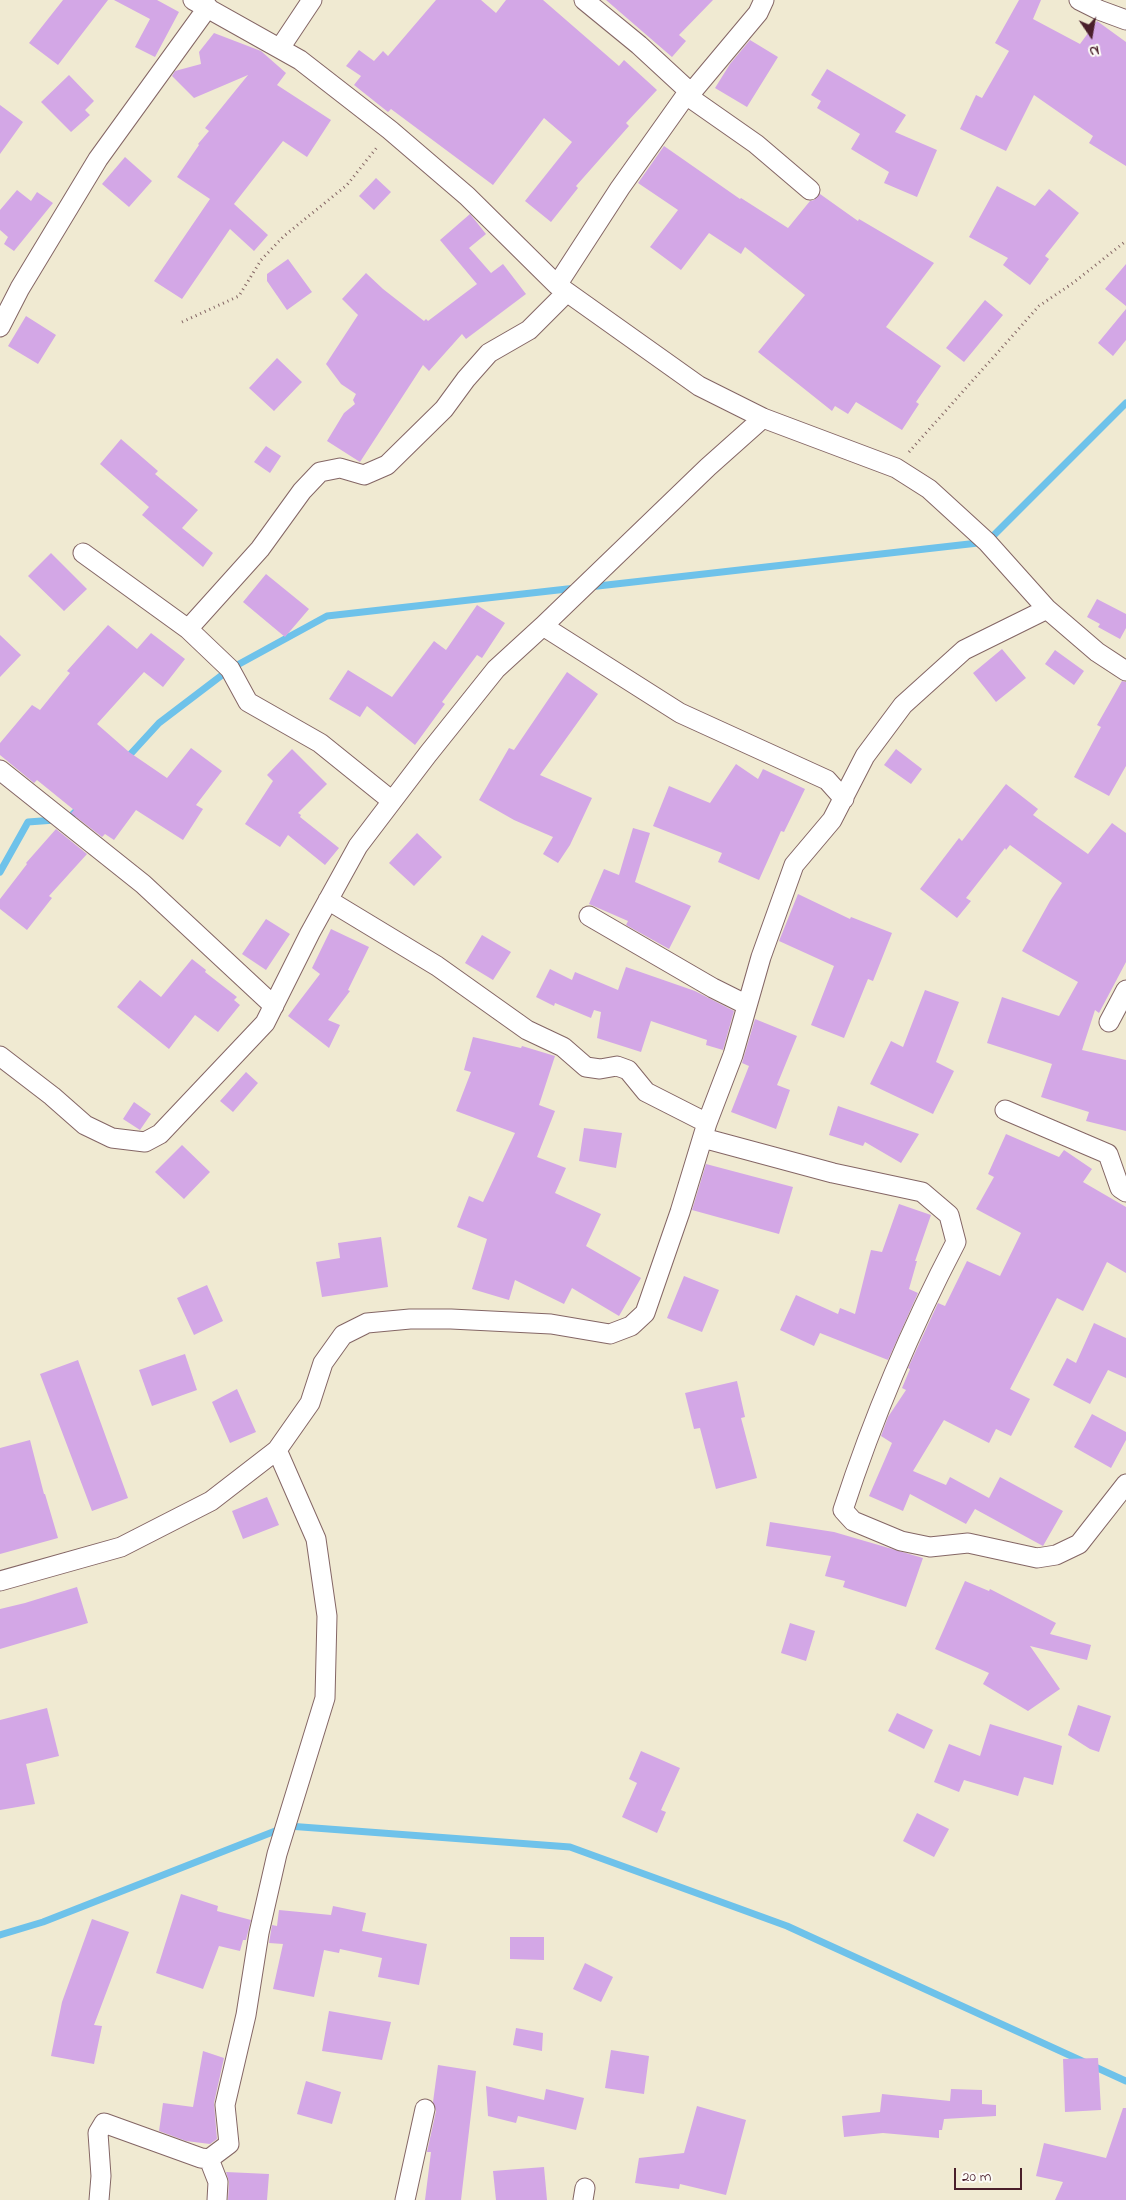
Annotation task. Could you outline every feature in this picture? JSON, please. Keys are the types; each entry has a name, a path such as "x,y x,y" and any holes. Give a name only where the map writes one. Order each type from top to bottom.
{"street":[{"path":"280,48 312,0"},
{"path":"584,0 639,44 688,94 756,144 810,190"},
{"path":"188,629 260,549 302,491 320,472 340,468 364,476 387,465 444,408 489,353 529,330 562,289 620,188 688,94 758,13 764,0"},
{"path":"1080,0 1099,10 1126,20"},
{"path":"0,327 20,288 98,159 200,4 300,60 390,130 467,196 562,289 699,386 763,418 896,468 929,488 987,542 1047,609 1097,652 1126,671"},
{"path":"0,1056 52,1096 85,1125 112,1138 145,1142 160,1134 265,1023 358,846 496,669 708,467 763,418"},
{"path":"82,552 188,629 230,669 248,702 320,743 392,801"},
{"path":"0,1581 121,1547 211,1502 277,1450 310,1403 323,1363 343,1335 367,1323 410,1319 451,1319 551,1324 610,1334 631,1326 645,1314 705,1131 733,1055 761,957 794,865 832,820 865,756 903,705 964,650 1047,609"},
{"path":"543,626 680,713 828,780 844,799"},
{"path":"0,770 143,884 274,1006"},
{"path":"328,900 437,966 528,1030 563,1047 586,1067 600,1069 616,1066 628,1070 646,1092 705,1131 834,1173 922,1192 949,1215 956,1242 932,1289 863,1449 843,1510 853,1521 901,1541 930,1547 968,1543 1037,1558 1056,1555 1079,1544 1126,1484"},
{"path":"589,916 713,988 747,1005"},
{"path":"1108,1022 1126,990"},
{"path":"1005,1110 1108,1154 1120,1188 1126,1192"},
{"path":"99,2200 101,2176 98,2133 104,2123 166,2147 201,2158 209,2158 229,2144 225,2105 246,2015 265,1907 277,1854 325,1698 327,1616 316,1539 277,1450"},
{"path":"405,2200 425,2109"},
{"path":"209,2158 218,2182 217,2200"}],"path":[{"path":"182,322 239,296 260,260 284,236 347,185 390,130"},
{"path":"896,468 1039,306 1073,283 1126,240"}],"building":[{"path":"63,0 108,0 58,65 29,43"},
{"path":"114,0 157,0 179,12 155,57 135,47 150,19"},
{"path":"436,0 481,0 496,13 506,0 543,0 619,66 624,60 657,90 626,123 629,126 576,186 578,188 551,222 525,201 572,142 544,118 493,185 391,109 388,112 354,85 361,76 346,66 359,50 374,61 383,51 388,56"},
{"path":"606,0 713,0 679,35 686,41 672,57"},
{"path":"1019,0 1041,0 1033,19 1080,44 1097,21 1126,42 1126,166 1089,143 1093,136 1034,95 1006,151 960,129 976,95 982,98 1009,51 995,43"},
{"path":"214,33 261,51 286,73 277,85 331,120 307,157 283,141 234,204 268,235 254,251 230,229 182,299 154,281 210,199 177,177 198,144 209,131 205,128 248,75 194,98 172,76 175,71 201,64 199,52"},
{"path":"750,40 778,57 747,107 715,88 730,64"},
{"path":"827,69 906,115 895,132 937,150 917,197 884,183 889,172 851,149 860,134 817,108 821,101 811,95"},
{"path":"69,75 94,101 85,110 90,115 71,132 41,102"},
{"path":"0,105 23,122 0,154"},
{"path":"664,146 740,199 788,228 810,201 820,194 858,221 859,219 934,263 886,327 941,366 916,402 919,404 902,430 856,402 848,414 835,406 832,411 758,352 805,295 745,247 741,254 709,233 681,270 650,247 678,210 638,183"},
{"path":"125,157 152,181 129,207 102,184"},
{"path":"376,178 391,192 374,210 359,196"},
{"path":"997,186 1035,206 1049,189 1079,213 1045,256 1049,259 1030,285 1003,265 1008,258 969,237"},
{"path":"17,190 31,201 37,192 53,203 14,251 4,244 8,237 0,230 0,210"},
{"path":"470,214 486,234 469,248 491,273 503,264 526,294 466,339 462,334 429,371 423,365 360,462 327,441 344,413 355,404 353,400 356,394 341,384 326,364 358,315 342,299 366,273 424,321 426,319 428,321 477,284 440,240"},
{"path":"288,259 312,292 287,310 267,281 267,274"},
{"path":"1126,264 1126,306 1105,289"},
{"path":"985,300 1003,315 964,362 946,348"},
{"path":"1126,309 1126,340 1113,356 1098,343"},
{"path":"26,316 56,335 38,364 8,346"},
{"path":"277,358 302,382 274,411 249,388"},
{"path":"121,439 158,471 155,474 198,510 182,528 213,553 203,567 142,515 149,507 100,464"},
{"path":"266,446 281,456 270,473 254,462"},
{"path":"51,553 87,589 64,611 28,576"},
{"path":"266,574 309,609 285,637 243,602"},
{"path":"1097,599 1126,614 1126,628 1120,639 1098,627 1100,624 1087,617"},
{"path":"477,605 505,623 482,658 477,655 442,702 445,704 415,745 367,706 360,717 329,699 348,670 392,697 434,641 446,650"},
{"path":"108,625 137,649 151,633 185,659 163,687 144,672 97,724 129,752 167,778 191,748 222,771 196,805 203,809 183,840 136,810 114,840 105,834 102,837 71,813 74,810 37,780 34,783 0,755 0,743 32,705 40,710 70,673 67,671"},
{"path":"0,635 21,655 0,677"},
{"path":"1002,649 1026,678 996,702 973,673"},
{"path":"1055,650 1084,671 1074,685 1045,664"},
{"path":"567,672 598,694 540,775 592,798 570,845 558,863 543,854 553,837 514,820 479,800 509,748 514,750"},
{"path":"1122,681 1126,682 1126,766 1109,796 1074,777 1101,727 1097,725"},
{"path":"292,749 327,784 298,813 301,815 300,817 339,848 325,865 288,835 280,847 245,824 273,781 267,775"},
{"path":"896,749 922,769 911,784 884,765"},
{"path":"736,764 758,779 763,769 805,789 784,832 781,831 759,880 718,862 722,853 653,826 669,786 710,803"},
{"path":"1006,784 1038,809 1033,815 1088,854 1112,823 1126,833 1126,962 1099,1013 1095,1010 1082,1050 1126,1060 1126,1131 1086,1121 1089,1112 1041,1097 1052,1064 987,1043 1002,997 1059,1016 1078,982 1022,951 1062,883 1010,845 1006,850 1005,848 966,898 971,901 957,918 920,889 959,838 962,841"},
{"path":"633,828 650,833 635,882 691,906 669,949 626,925 628,921 589,904 604,869 619,875"},
{"path":"56,829 87,854 49,896 52,898 27,930 0,909 0,899 26,863"},
{"path":"417,833 442,857 414,886 389,863"},
{"path":"798,894 850,919 851,917 892,933 873,981 868,979 844,1038 811,1025 834,966 779,941"},
{"path":"266,919 290,934 266,970 242,954"},
{"path":"331,929 369,947 348,990 350,991 328,1020 340,1025 329,1048 288,1016 320,974 312,968"},
{"path":"482,935 511,952 493,980 465,963"},
{"path":"192,959 206,970 205,972 237,997 234,1000 240,1005 218,1032 195,1015 169,1049 117,1007 140,980 161,997"},
{"path":"626,967 695,991 734,1011 723,1050 706,1045 707,1040 651,1021 641,1052 597,1038 601,1012 594,1010 591,1018 555,1003 554,1006 536,997 550,969 572,980 575,972 618,990"},
{"path":"925,990 959,1002 936,1062 954,1071 933,1114 870,1084 891,1041 903,1047"},
{"path":"755,1019 797,1036 777,1085 790,1090 776,1129 731,1112 749,1066 742,1063"},
{"path":"473,1037 521,1048 522,1046 555,1056 539,1105 555,1111 537,1157 566,1168 555,1193 601,1214 586,1246 641,1278 619,1316 572,1288 564,1304 515,1280 509,1300 472,1289 487,1239 457,1227 469,1196 483,1202 515,1133 456,1111 471,1072 464,1070"},
{"path":"246,1072 258,1083 233,1112 220,1101"},
{"path":"134,1102 151,1114 140,1130 123,1119"},
{"path":"838,1106 919,1134 901,1163 865,1142 863,1146 829,1135"},
{"path":"584,1128 622,1133 616,1168 579,1161"},
{"path":"1006,1134 1059,1157 1064,1150 1092,1169 1083,1182 1126,1207 1126,1273 1107,1262 1083,1311 1057,1298 1010,1389 1030,1399 1011,1436 996,1429 989,1443 944,1420 913,1471 946,1485 950,1477 989,1498 1000,1477 1063,1511 1043,1546 975,1509 966,1524 910,1494 903,1511 869,1496 892,1443 881,1436 888,1417 906,1390 902,1388 910,1369 908,1368 938,1303 945,1306 967,1261 1000,1276 1021,1233 976,1209 994,1177 988,1174"},
{"path":"182,1145 210,1172 184,1199 155,1172"},
{"path":"706,1164 793,1187 779,1234 692,1210"},
{"path":"899,1204 931,1215 915,1261 917,1261 909,1289 918,1293 888,1360 820,1333 814,1346 780,1330 796,1295 838,1314 840,1308 855,1314 871,1250 882,1252"},
{"path":"381,1237 388,1287 322,1297 316,1262 340,1258 338,1243"},
{"path":"684,1276 719,1290 702,1332 667,1318"},
{"path":"207,1285 223,1321 194,1335 177,1298"},
{"path":"1094,1323 1126,1338 1126,1378 1108,1370 1090,1404 1053,1385 1067,1358 1076,1363"},
{"path":"185,1354 197,1390 152,1406 139,1370"},
{"path":"78,1360 128,1498 92,1511 40,1374"},
{"path":"737,1381 745,1417 741,1418 757,1478 716,1489 700,1428 694,1429 685,1393"},
{"path":"237,1389 256,1432 230,1443 212,1402"},
{"path":"1092,1414 1126,1432 1126,1440 1111,1468 1074,1447"},
{"path":"30,1440 58,1538 0,1554 0,1448"},
{"path":"267,1497 279,1525 243,1539 232,1511"},
{"path":"770,1522 834,1532 923,1558 906,1607 843,1587 845,1581 825,1576 831,1556 766,1546"},
{"path":"965,1581 989,1591 990,1589 1056,1623 1050,1634 1091,1645 1087,1660 1030,1646 1060,1689 1028,1711 983,1684 989,1673 935,1649"},
{"path":"77,1587 88,1623 0,1649 0,1609"},
{"path":"790,1623 815,1631 806,1661 781,1653"},
{"path":"1078,1705 1111,1716 1099,1752 1090,1749 1068,1735"},
{"path":"47,1708 59,1756 26,1764 35,1804 0,1810 0,1720"},
{"path":"897,1713 933,1730 924,1749 888,1731"},
{"path":"990,1724 1062,1746 1053,1785 1024,1777 1018,1796 964,1780 959,1792 934,1782 949,1744 980,1756"},
{"path":"641,1751 680,1768 661,1810 666,1812 657,1833 622,1817 637,1783 629,1779"},
{"path":"917,1813 949,1829 934,1857 903,1841"},
{"path":"181,1894 218,1906 217,1911 251,1920 246,1940 243,1940 240,1951 219,1946 203,1989 156,1973"},
{"path":"333,1906 366,1913 362,1931 427,1944 419,1985 378,1977 382,1958 340,1949 339,1953 324,1950 314,1997 273,1989 283,1944 269,1943 272,1925 277,1926 279,1910 331,1915"},
{"path":"92,1919 129,1932 94,2025 102,2026 94,2064 51,2056 62,2002"},
{"path":"510,1937 544,1937 544,1960 510,1959"},
{"path":"585,1963 613,1977 601,2002 573,1989"},
{"path":"329,2011 391,2022 382,2060 322,2051"},
{"path":"516,2028 543,2033 542,2051 513,2045"},
{"path":"611,2050 649,2056 644,2094 605,2088"},
{"path":"203,2051 224,2058 214,2103 217,2139 210,2144 186,2141 159,2131 163,2103 193,2107"},
{"path":"1098,2058 1101,2110 1065,2112 1063,2059"},
{"path":"438,2065 476,2071 461,2200 425,2200 431,2152 427,2152 436,2111 433,2102"},
{"path":"306,2081 341,2092 332,2124 297,2114"},
{"path":"486,2086 544,2100 546,2089 584,2098 576,2130 518,2116 516,2123 488,2116"},
{"path":"951,2089 982,2090 982,2104 996,2105 996,2116 944,2119 942,2130 939,2130 939,2138 883,2133 844,2137 842,2116 880,2112 882,2094 950,2101"},
{"path":"697,2106 746,2120 726,2195 680,2184 679,2189 635,2183 639,2158 684,2153"},
{"path":"1123,2108 1126,2108 1126,2200 1055,2200 1063,2182 1036,2176 1044,2143 1106,2158"},
{"path":"544,2167 547,2200 496,2200 493,2171"},
{"path":"226,2172 269,2174 267,2200 228,2200 229,2182"}],"waterway":[{"path":"589,587 987,542 1126,403"},
{"path":"126,759 159,723 230,669 327,616 576,588"},
{"path":"0,872 28,822 68,819 79,808"},
{"path":"0,1935 43,1922 288,1826 570,1847 787,1926 1126,2081"}]}
